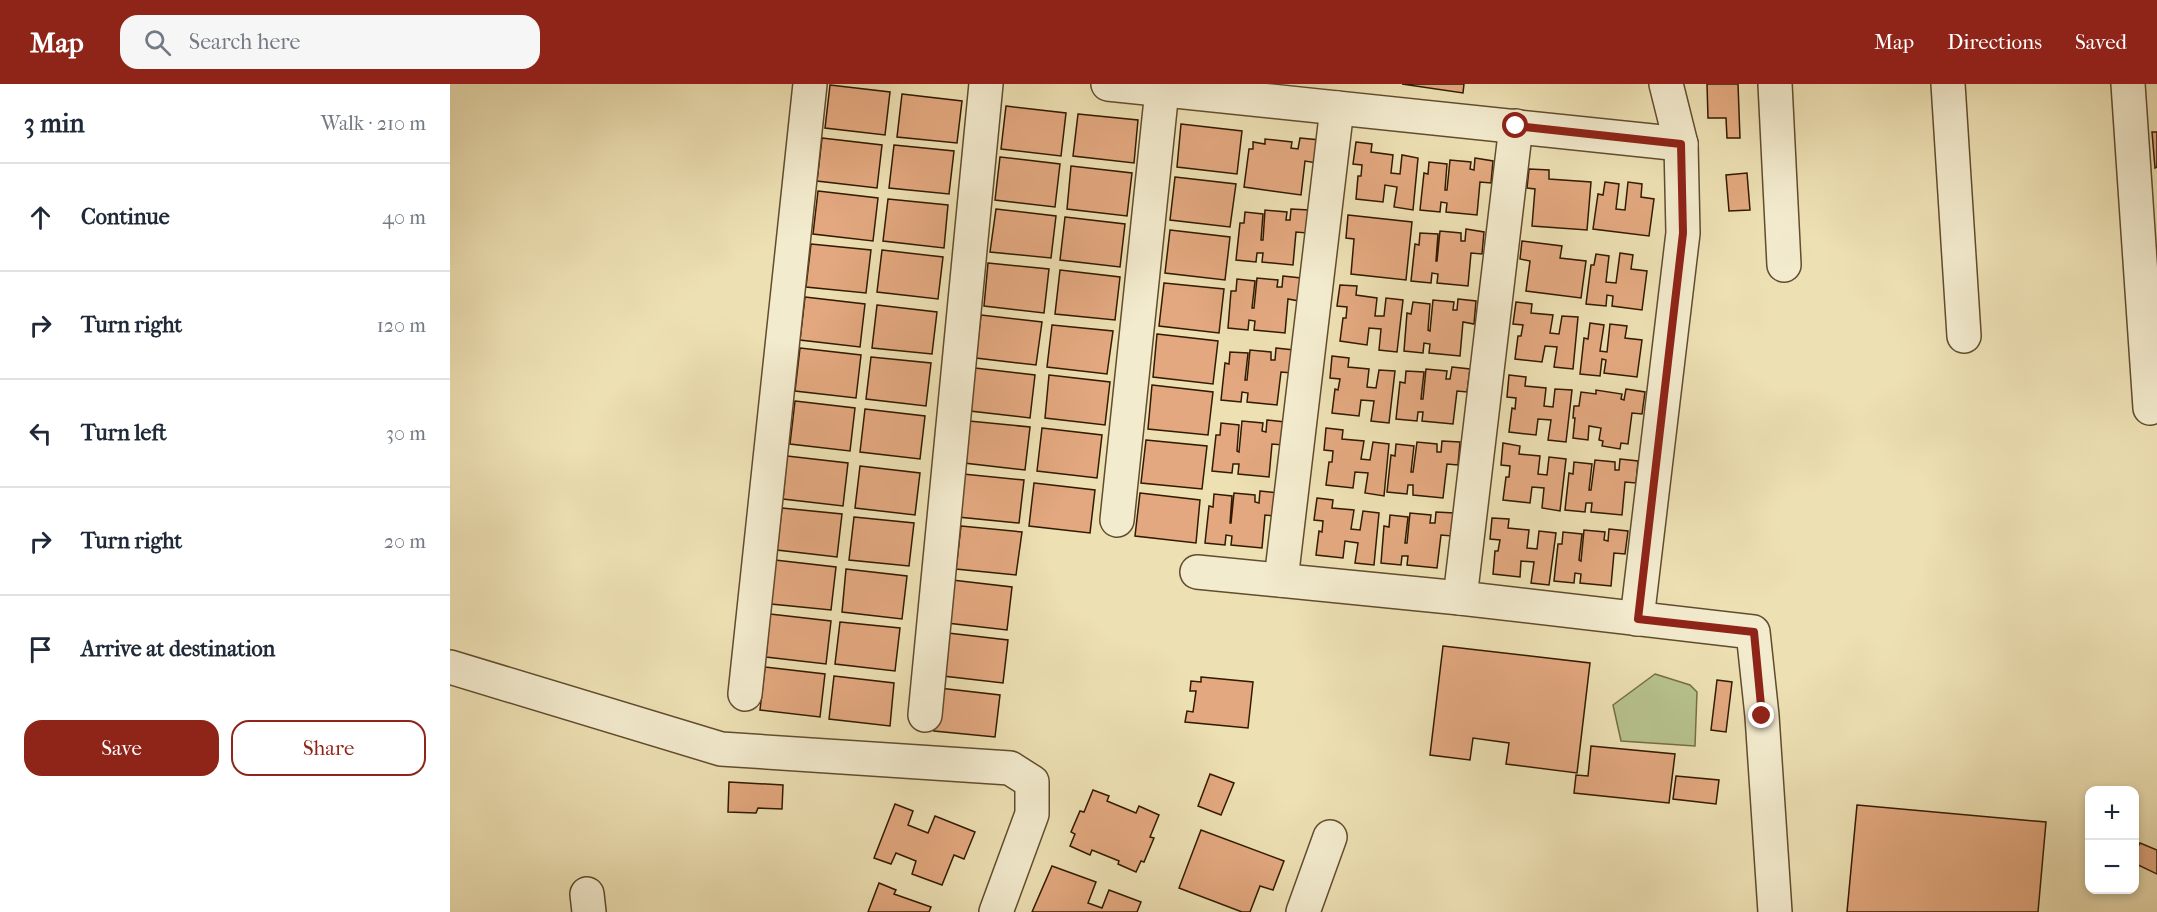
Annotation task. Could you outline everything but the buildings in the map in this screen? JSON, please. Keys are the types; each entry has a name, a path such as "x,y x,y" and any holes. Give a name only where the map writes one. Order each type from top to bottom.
{"street":[{"path":"745,694 810,84"},
{"path":"925,715 986,84"},
{"path":"1108,84 1681,144"},
{"path":"1638,619 1683,233 1681,144 1666,84"},
{"path":"1774,84 1784,265"},
{"path":"1948,84 1964,336"},
{"path":"2128,84 2150,408"},
{"path":"1117,520 1162,90"},
{"path":"1281,580 1337,108"},
{"path":"1460,598 1516,126"},
{"path":"1197,572 1460,598 1754,632 1775,912"},
{"path":"450,667 721,749 1010,768 1032,782 1032,814 996,912"},
{"path":"1303,912 1330,837"}],"green space":[{"path":"1655,674 1690,685 1697,692 1695,746 1621,741 1613,705"}],"route":[{"path":"1516,126 1681,144 1683,233 1638,619 1754,632 1762,716"}]}
